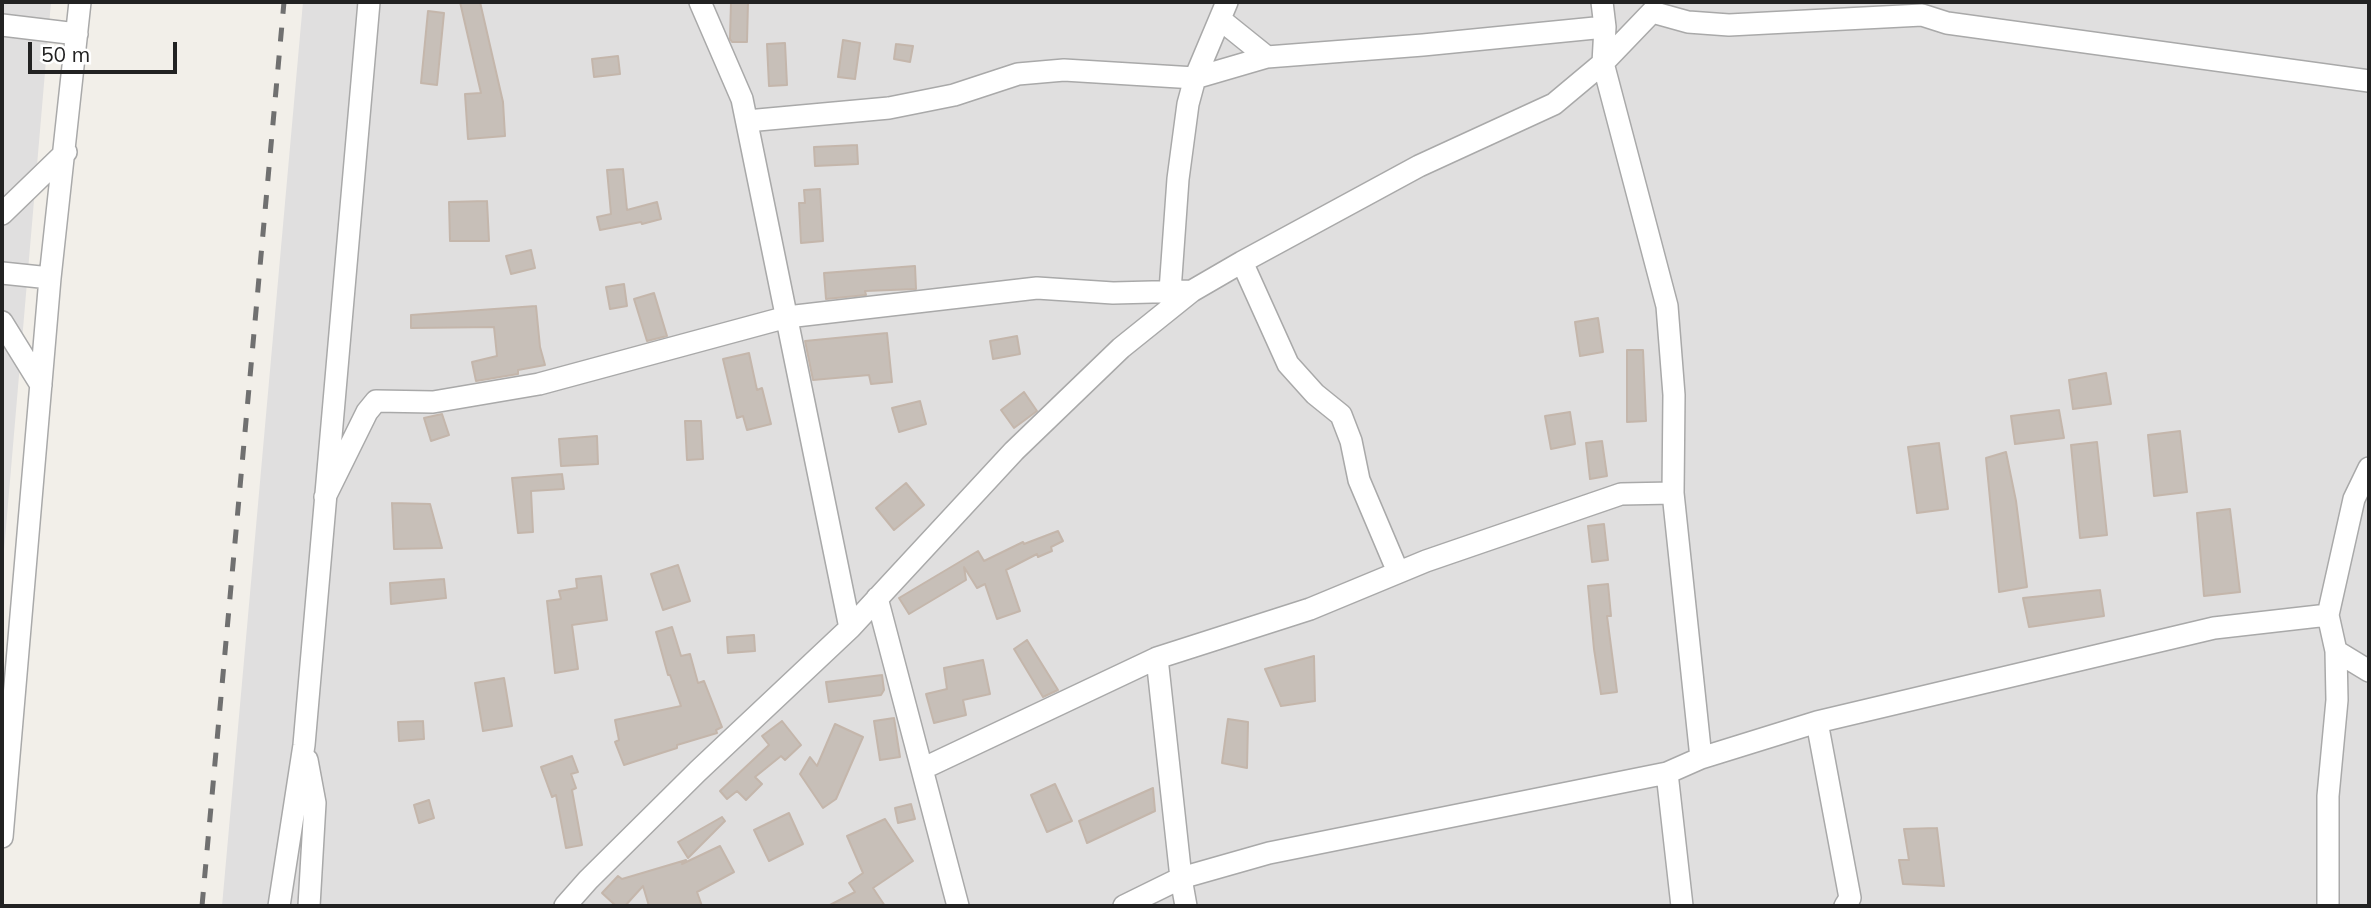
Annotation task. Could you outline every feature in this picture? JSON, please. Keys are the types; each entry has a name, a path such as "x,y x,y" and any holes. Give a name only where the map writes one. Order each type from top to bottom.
{"street":[{"path":"2,837 5,760 50,278 66,152 80,2"},
{"path":"279,906 304,745 369,2"},
{"path":"700,2 742,99 850,628"},
{"path":"1602,2 1605,27 1602,63 1667,306 1674,395 1673,493 1701,758"},
{"path":"565,906 698,771 850,628 1014,452 1121,348 1192,291 1242,262 1419,166 1555,104 1602,63 1651,5 1688,22 1729,25 1921,8 1947,23 2369,81"},
{"path":"1170,292 1182,138 1188,104 1195,78 1224,11 1267,57"},
{"path":"2,26 77,34"},
{"path":"747,121 889,108 954,95 1018,74 1064,71 1195,78 1267,57 1605,27"},
{"path":"2,214 66,152"},
{"path":"1242,262 1288,364 1315,394 1341,415 1348,429 1359,480 1398,572"},
{"path":"2,273 50,278"},
{"path":"325,497 367,412 376,401 433,402 538,384 787,317 1037,288 1113,293 1192,291"},
{"path":"2,322 41,384"},
{"path":"2328,906 2328,796 2337,700 2336,651 2328,615 2354,499 2369,468"},
{"path":"922,769 1157,657 1310,609 1426,561 1621,494 1673,493"},
{"path":"877,598 958,906"},
{"path":"1124,906 1181,878 1269,853 1667,772 1701,758 1817,722 2214,628 2328,615"},
{"path":"2336,651 2369,671"},
{"path":"1157,657 1186,906"},
{"path":"1817,722 1850,898 1845,906"},
{"path":"304,745 315,803 309,903"},
{"path":"1667,772 1682,906"},
{"path":"284,876 309,903"}],"shaded area":[{"path":"2,2 51,2 2,574"},
{"path":"303,2 2369,2 2369,906 222,906"}],"building":[{"path":"460,2 480,2 503,102 505,136 468,139 465,94 481,93"},
{"path":"731,2 748,2 747,42 732,42 730,39"},
{"path":"428,11 444,13 437,85 421,83"},
{"path":"843,40 860,43 855,79 838,77"},
{"path":"785,43 787,85 769,86 767,44"},
{"path":"896,44 913,46 910,62 894,59"},
{"path":"618,56 620,74 594,77 592,59"},
{"path":"857,145 858,164 815,166 814,147"},
{"path":"623,169 627,210 657,202 661,219 600,230 597,217 611,214 607,170"},
{"path":"820,189 823,241 801,243 799,203 805,203 804,190"},
{"path":"487,201 489,241 450,241 449,202"},
{"path":"531,250 535,268 511,274 506,256"},
{"path":"915,266 916,289 865,291 866,295 826,299 824,273"},
{"path":"624,284 627,306 610,309 606,287"},
{"path":"654,293 667,336 647,341 634,299"},
{"path":"536,306 540,347 545,365 518,370 518,374 476,381 472,362 497,356 494,327 411,328 411,315"},
{"path":"1598,318 1603,352 1580,356 1575,322"},
{"path":"887,333 892,382 871,384 869,375 813,380 805,341"},
{"path":"1017,336 1020,354 993,359 990,341"},
{"path":"1627,350 1643,350 1646,421 1627,422"},
{"path":"749,353 757,390 762,388 771,424 747,430 743,416 737,418 723,359"},
{"path":"2106,373 2111,404 2073,409 2069,380"},
{"path":"1024,392 1037,411 1014,428 1001,410"},
{"path":"920,401 926,424 899,432 892,408"},
{"path":"2059,410 2064,438 2015,444 2011,416"},
{"path":"1570,412 1575,444 1551,449 1545,416"},
{"path":"442,414 449,435 431,441 424,418"},
{"path":"685,421 701,421 703,459 687,460"},
{"path":"2180,431 2187,492 2154,496 2148,435"},
{"path":"597,436 598,464 561,466 559,439"},
{"path":"1602,441 1607,476 1590,479 1586,443"},
{"path":"2097,442 2107,535 2080,538 2071,445"},
{"path":"1939,443 1948,509 1917,513 1908,447"},
{"path":"2006,452 2016,501 2027,587 1999,592 1986,458"},
{"path":"562,474 564,489 531,491 533,532 518,533 512,478"},
{"path":"906,483 924,505 894,530 876,508"},
{"path":"392,503 430,504 442,548 394,549"},
{"path":"2230,509 2240,592 2204,596 2197,513"},
{"path":"1604,524 1608,560 1592,562 1588,526"},
{"path":"1058,531 1063,541 1051,547 1052,551 1038,557 1037,554 1006,570 1020,611 997,619 985,584 977,588 964,567 966,580 909,614 899,598 978,551 984,561 1023,542 1024,544"},
{"path":"678,565 690,601 663,610 651,574"},
{"path":"601,576 607,620 572,625 578,669 555,673 547,601 561,599 559,591 577,588 576,579"},
{"path":"444,579 446,598 391,604 390,583"},
{"path":"1608,584 1611,616 1607,616 1617,692 1601,694 1588,586"},
{"path":"2100,590 2104,616 2029,627 2023,598"},
{"path":"672,627 681,656 690,654 698,683 704,681 722,727 716,730 717,733 624,765 615,742 619,740 615,720 681,706 668,675 656,632"},
{"path":"754,635 755,651 728,653 727,637"},
{"path":"1027,640 1058,690 1043,697 1014,649"},
{"path":"1314,656 1315,701 1281,706 1265,669"},
{"path":"983,660 990,694 963,700 966,715 934,723 926,694 947,689 944,668"},
{"path":"882,675 884,690 881,695 829,702 826,682"},
{"path":"504,678 512,726 483,731 475,683"},
{"path":"894,718 900,757 880,760 874,721"},
{"path":"1228,719 1248,722 1247,768 1222,763"},
{"path":"423,721 424,739 399,741 398,722"},
{"path":"782,721 801,745 785,760 781,756 755,777 762,784 746,800 737,791 727,799 720,791 769,745 762,736"},
{"path":"835,724 863,737 836,799 823,808 800,774 810,757 817,766"},
{"path":"572,756 578,772 571,774 576,788 572,790 582,845 566,848 556,795 552,797 541,767"},
{"path":"1055,784 1072,821 1047,832 1031,795"},
{"path":"1153,788 1155,811 1087,843 1079,821"},
{"path":"429,800 434,818 419,823 414,805"},
{"path":"911,804 915,819 898,823 895,808"},
{"path":"789,813 803,844 769,861 754,830"},
{"path":"722,817 725,821 688,858 678,842"},
{"path":"885,819 913,861 873,888 885,906 828,906 855,892 849,883 863,873 847,836"},
{"path":"1937,828 1944,886 1903,884 1899,860 1909,860 1904,829"},
{"path":"720,846 734,872 697,892 702,906 649,906 643,886 625,906 616,906 602,893 618,876 622,879 686,860 682,864"}],"railway":[{"path":"202,906 284,2"}]}
